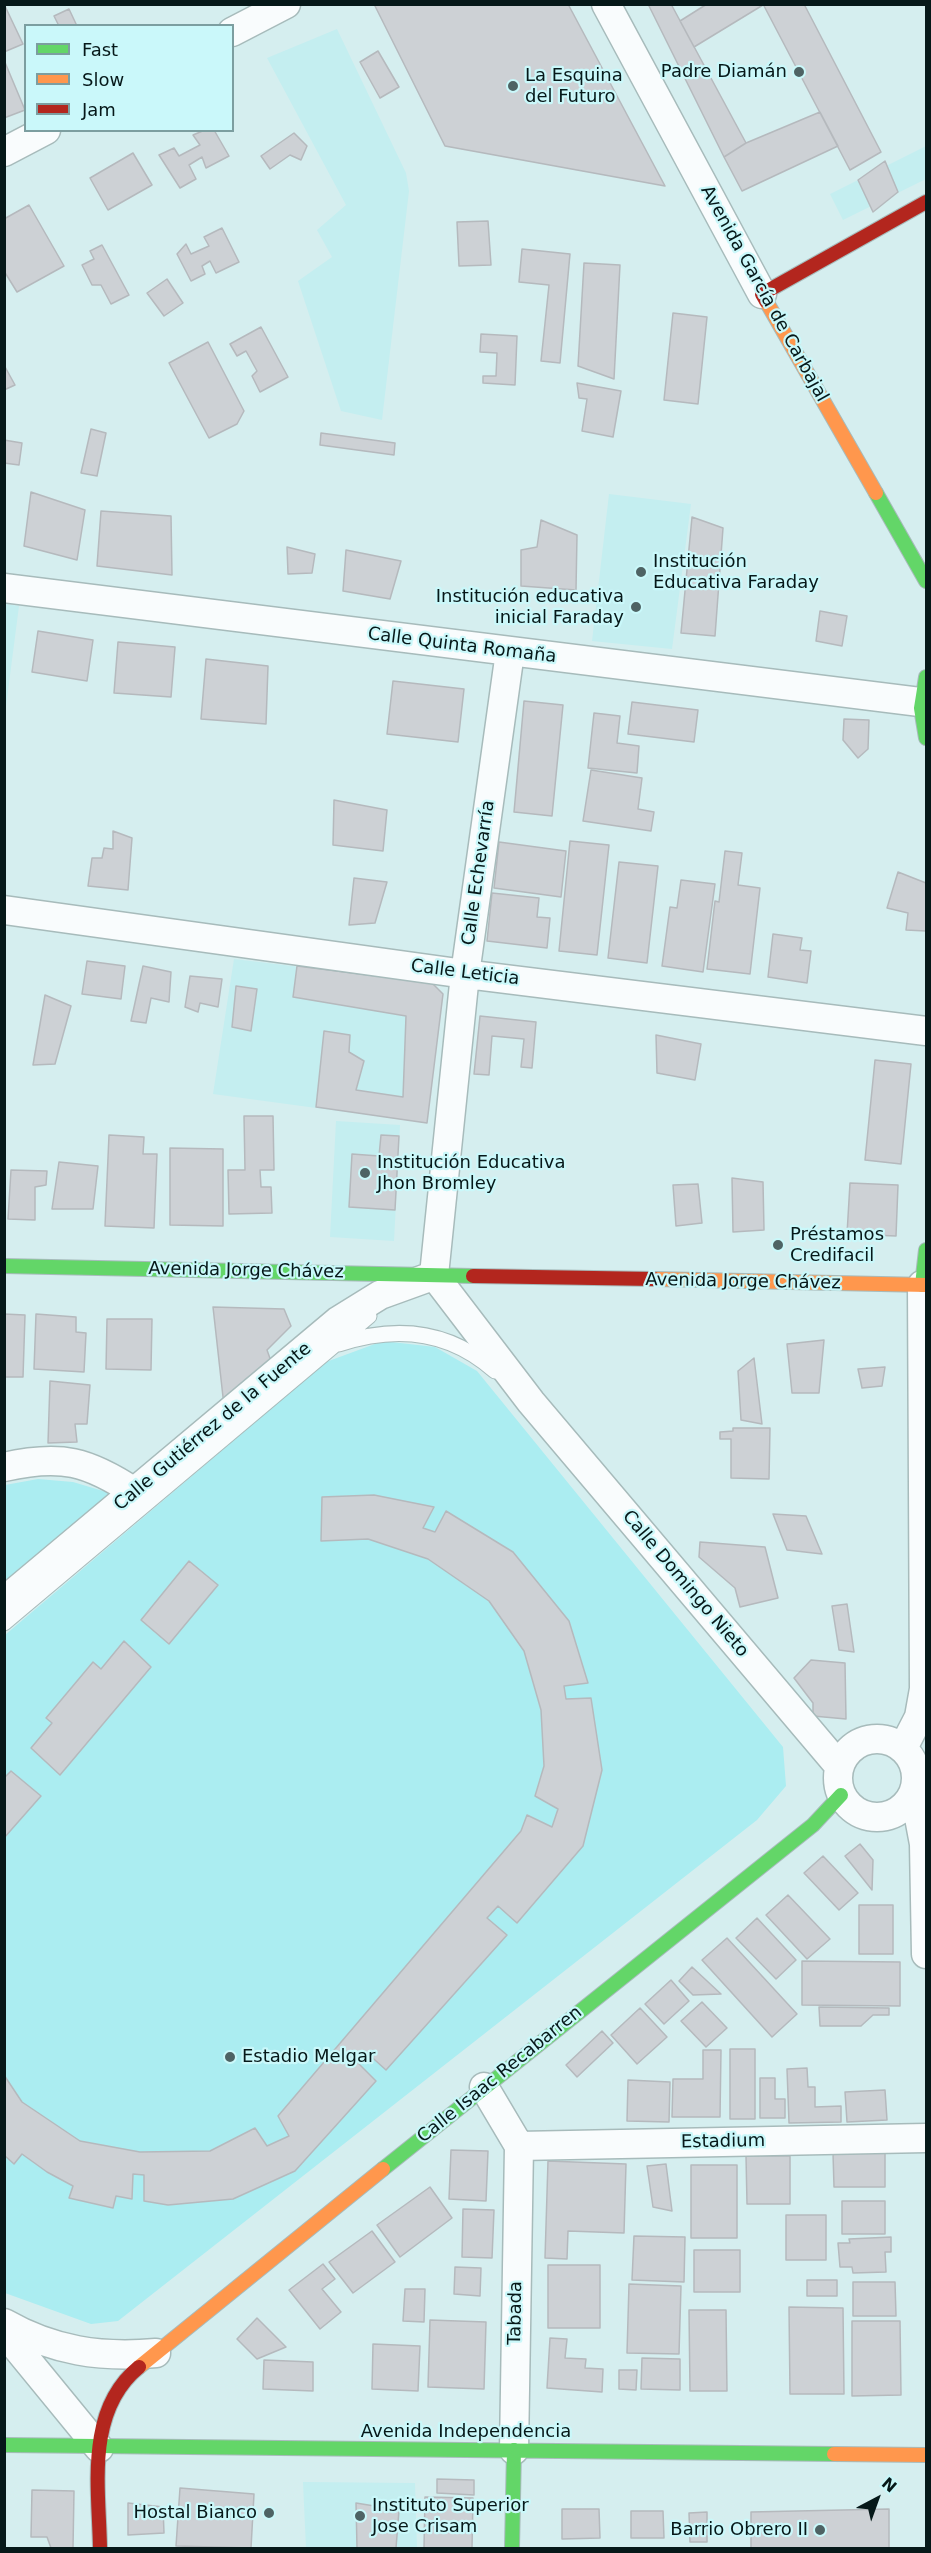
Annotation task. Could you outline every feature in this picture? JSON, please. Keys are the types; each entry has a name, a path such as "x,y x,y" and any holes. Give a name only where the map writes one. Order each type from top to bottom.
{"main road":[{"path":"762,294 927,202"},
{"name":"Avenida García de Carbajal","path":"762,294 927,580"},
{"path":"923,689 922,725 927,738"},
{"path":"924,1285 927,1250"},
{"name":"Avenida Jorge Chávez","path":"4,1266 438,1279"},
{"name":"Avenida Jorge Chávez","path":"487,1277 924,1285"},
{"name":"Calle Isaac Recabarren","path":"100,2548 99,2448 104,2420 116,2394 134,2371 484,2087 813,1825 841,1794"},
{"name":"Avenida Independencia","path":"4,2445 99,2448 927,2455"},
{"name":"Tabada","path":"512,2548 514,2450"}],"street":[{"path":"234,31 286,4"},
{"name":"Avenida García de Carbajal","path":"606,4 762,294"},
{"path":"4,152 42,132"},
{"name":"Calle Quinta Romaña","path":"4,588 510,652 923,689"},
{"name":"Calle Echevarría","path":"438,1279 465,974 510,652"},
{"name":"Calle Leticia","path":"4,910 465,974 927,1031"},
{"name":"Calle Domingo Nieto","path":"438,1279 531,1402 839,1766"},
{"name":"Calle Gutiérrez de la Fuente","path":"4,1601 338,1321 381,1295 438,1279"},
{"path":"924,1285 924,1689 914,1757 916,1775 914,1791 924,1844 927,1954"},
{"path":"4,1467 36,1460 72,1461 106,1473 136,1492"},
{"path":"914,1757 889,1740 858,1743 846,1753 839,1766 837,1780 841,1794 850,1807 864,1815 879,1817 894,1813 906,1804 914,1791"},
{"path":"484,2087 519,2146"},
{"name":"Estadium","path":"519,2146 927,2138"},
{"name":"Tabada","path":"514,2450 519,2146"},
{"path":"4,2323 54,2346 87,2354 122,2356 156,2353"},
{"path":"4,2332 99,2448"}],"lane":[{"name":"Avenida Jorge Chávez","path":"328,1348 371,1315 438,1279 487,1277"},
{"name":"Calle Domingo Nieto","path":"328,1348 383,1332 419,1334 451,1342 483,1360 531,1402"},
{"name":"Calle Gutiérrez de la Fuente","path":"4,1623 328,1348"}],"shaded area":[{"path":"337,29 406,173 409,191 382,420 341,411 298,281 332,257 317,230 346,205 267,58"},
{"path":"926,146 926,179 843,220 830,194"},
{"name":"Institución Educativa Faraday","path":"609,494 691,504 672,649 592,641"},
{"path":"4,604 19,606 5,714"},
{"path":"234,959 432,983 443,994 427,1123 213,1094"},
{"name":"Institución Educativa Jhon Bromley","path":"336,1121 400,1125 394,1241 330,1237"},
{"name":"Estadio Melgar","path":"383,1341 435,1347 477,1371 783,1747 786,1786 757,1820 118,2321 91,2324 5,2293 5,1635 326,1362"},
{"path":"38,1479 73,1482 113,1494 5,1591 5,1485"},
{"name":"Instituto Superior Jose Crisam","path":"303,2482 415,2483 417,2548 306,2548"}],"building":[{"path":"4,4 23,44 4,52"},
{"name":"La Esquina del Futuro","path":"374,4 568,4 665,186 445,146"},
{"path":"648,4 671,4 746,143 724,157"},
{"path":"707,4 763,5 694,47 680,21"},
{"path":"763,4 804,4 881,152 850,170"},
{"path":"69,9 76,24 58,24 54,16"},
{"path":"378,51 399,87 380,98 360,62"},
{"path":"4,60 24,110 4,118"},
{"path":"820,112 838,146 742,191 724,157 746,143"},
{"path":"200,132 215,132 229,156 206,168 202,157 189,165 196,179 180,188 159,155 174,148 179,156 200,145 193,135"},
{"path":"294,133 307,146 301,160 290,155 270,169 261,156"},
{"path":"133,153 152,185 108,210 90,178"},
{"path":"885,161 898,192 873,212 858,180"},
{"path":"29,205 64,266 17,292 4,271 4,219"},
{"path":"488,221 491,265 459,266 457,222"},
{"path":"222,228 239,262 216,273 210,261 202,266 205,274 191,281 177,254 186,244 191,254 209,246 204,237"},
{"path":"102,245 129,295 111,304 101,285 92,285 82,265 94,259 90,251"},
{"path":"522,249 570,254 560,363 541,361 549,285 519,282"},
{"path":"584,263 620,265 614,379 578,366"},
{"path":"167,279 183,303 164,316 147,293"},
{"path":"673,313 707,317 698,404 664,400"},
{"path":"261,327 288,377 260,392 252,376 257,371 246,351 237,356 230,344"},
{"path":"481,334 517,336 515,385 483,383 483,376 496,376 497,353 480,352"},
{"path":"208,342 244,411 237,424 209,438 169,363"},
{"path":"4,365 15,385 4,390"},
{"path":"577,383 621,391 613,437 582,431 587,399 579,398"},
{"path":"91,429 106,433 97,476 81,473"},
{"path":"321,433 395,443 394,455 320,445"},
{"path":"4,440 22,443 19,465 4,463"},
{"path":"31,492 85,510 77,560 24,546"},
{"path":"101,511 171,516 172,575 97,566"},
{"path":"692,517 723,528 715,636 681,633"},
{"path":"541,520 577,535 576,590 521,586 521,550 537,547"},
{"path":"287,547 315,554 312,573 288,574"},
{"path":"346,550 401,561 390,599 343,591"},
{"path":"820,611 847,616 842,646 816,641"},
{"path":"38,631 93,640 87,681 32,672"},
{"path":"118,642 175,647 171,697 114,693"},
{"path":"206,659 268,666 266,724 201,719"},
{"path":"393,681 464,689 458,742 387,734"},
{"path":"524,701 563,705 552,816 514,812"},
{"path":"632,702 698,710 694,742 628,734"},
{"path":"594,713 620,716 617,743 639,746 637,773 588,768"},
{"path":"844,719 869,720 868,749 858,758 843,740"},
{"path":"591,770 642,778 638,809 654,812 651,831 583,821"},
{"path":"334,800 387,810 383,851 333,845"},
{"path":"113,831 132,838 128,890 88,886 92,858 102,858 104,848 113,849"},
{"path":"570,841 609,845 597,955 559,951"},
{"path":"499,842 566,851 561,897 494,888"},
{"path":"725,851 742,853 738,885 760,888 750,974 707,969 715,901 719,902"},
{"path":"619,862 658,866 647,963 608,958"},
{"path":"898,872 926,883 926,931 906,930 908,913 887,908"},
{"path":"354,878 387,882 375,923 349,925"},
{"path":"681,880 715,884 703,972 662,966 670,907 677,908"},
{"path":"492,893 539,898 537,917 550,918 547,948 487,941"},
{"path":"773,934 802,938 800,950 811,951 807,983 768,977"},
{"path":"87,961 125,966 121,999 82,994"},
{"path":"143,966 171,972 169,1002 151,998 146,1023 131,1021"},
{"path":"297,966 432,983 443,994 427,1123 316,1107 324,1031 350,1035 349,1052 364,1061 356,1090 403,1097 406,1016 293,997"},
{"path":"190,976 222,979 218,1007 200,1003 198,1012 185,1007"},
{"path":"236,986 257,989 251,1031 232,1027"},
{"path":"45,995 71,1006 55,1064 33,1065"},
{"path":"480,1016 536,1022 532,1068 521,1067 524,1039 492,1036 489,1075 474,1074"},
{"path":"656,1035 701,1044 695,1080 657,1073"},
{"path":"875,1060 911,1064 901,1164 865,1160"},
{"path":"244,1116 273,1116 274,1170 260,1170 261,1187 271,1187 272,1213 229,1214 228,1170 245,1170"},
{"path":"109,1135 144,1137 143,1154 157,1154 154,1228 105,1226"},
{"path":"381,1135 399,1136 395,1210 349,1207 352,1154 379,1156"},
{"path":"170,1148 223,1149 223,1226 170,1225"},
{"path":"59,1162 98,1166 93,1209 52,1209"},
{"path":"11,1170 47,1171 46,1185 35,1187 35,1220 8,1219"},
{"path":"732,1178 763,1182 764,1230 733,1232"},
{"path":"850,1183 898,1185 896,1236 847,1234"},
{"path":"698,1184 702,1223 676,1226 673,1185"},
{"path":"213,1307 284,1309 291,1326 267,1350 272,1364 224,1406"},
{"path":"4,1314 25,1315 23,1377 4,1377"},
{"path":"36,1314 76,1317 76,1332 86,1333 84,1372 34,1369"},
{"path":"107,1319 152,1319 151,1370 106,1369"},
{"path":"824,1340 819,1393 792,1393 787,1344"},
{"path":"754,1358 762,1424 741,1420 738,1371"},
{"path":"885,1367 882,1386 862,1388 858,1369"},
{"path":"50,1381 90,1385 87,1424 75,1424 77,1442 48,1443"},
{"path":"733,1428 770,1428 769,1479 731,1478 731,1439 720,1439 720,1432 733,1431"},
{"path":"374,1495 434,1507 423,1528 435,1532 446,1511 513,1552 569,1621 588,1683 564,1686 566,1699 591,1698 602,1770 583,1846 517,1923 498,1906 487,1918 507,1935 386,2070 365,2051 356,2061 376,2081 295,2171 233,2199 168,2205 144,2201 144,2175 133,2174 132,2199 116,2196 113,2208 69,2198 73,2186 47,2172 22,2154 14,2164 4,2155 4,2075 22,2102 80,2141 140,2152 210,2151 255,2128 267,2146 289,2136 278,2116 521,1831 527,1815 552,1827 558,1809 535,1796 544,1766 541,1710 524,1651 489,1601 428,1559 368,1539 321,1541 322,1497"},
{"path":"773,1514 806,1516 822,1554 787,1550"},
{"path":"700,1542 765,1547 778,1598 740,1607 735,1588 699,1557"},
{"path":"189,1561 218,1585 169,1644 141,1620"},
{"path":"847,1604 854,1652 839,1650 832,1606"},
{"path":"124,1641 151,1667 60,1775 31,1748 52,1723 46,1718 93,1662 101,1669"},
{"path":"811,1660 845,1663 846,1719 813,1716 813,1703 794,1678"},
{"path":"11,1771 41,1796 4,1838 4,1778"},
{"path":"860,1844 873,1860 872,1890 845,1856"},
{"path":"823,1856 858,1893 839,1910 804,1873"},
{"path":"788,1895 830,1939 807,1959 766,1915"},
{"path":"859,1905 893,1905 893,1954 859,1954"},
{"path":"757,1918 796,1960 776,1979 736,1938"},
{"path":"727,1938 797,2014 772,2037 702,1960"},
{"path":"802,1961 900,1962 900,2006 802,2005"},
{"path":"692,1967 721,1994 693,1995 679,1981"},
{"path":"671,1980 689,2001 664,2024 645,2004"},
{"path":"702,2002 727,2028 706,2047 681,2021"},
{"path":"819,2007 889,2008 889,2015 873,2015 861,2026 820,2026"},
{"path":"640,2008 667,2037 637,2064 611,2035"},
{"path":"602,2031 613,2043 577,2077 566,2065"},
{"path":"730,2049 755,2049 755,2119 730,2119"},
{"path":"703,2050 721,2050 720,2117 672,2117 673,2079 703,2079"},
{"path":"807,2068 808,2087 815,2087 815,2107 841,2106 841,2122 789,2123 787,2069"},
{"path":"760,2078 775,2078 775,2099 785,2099 785,2118 760,2118"},
{"path":"628,2080 670,2082 669,2122 627,2121"},
{"path":"885,2090 887,2120 847,2122 845,2092"},
{"path":"451,2150 488,2151 486,2201 449,2199"},
{"path":"833,2153 885,2153 885,2187 834,2187"},
{"path":"746,2156 790,2156 790,2204 747,2204"},
{"path":"548,2161 626,2164 624,2233 568,2231 567,2259 545,2258"},
{"path":"666,2164 672,2211 653,2207 647,2166"},
{"path":"691,2165 737,2165 737,2238 691,2238"},
{"path":"430,2187 452,2218 400,2257 377,2225"},
{"path":"842,2201 885,2201 885,2234 842,2234"},
{"path":"463,2209 494,2210 492,2258 462,2257"},
{"path":"786,2215 826,2215 826,2260 786,2260"},
{"path":"372,2231 395,2262 353,2293 329,2262"},
{"path":"634,2236 685,2237 684,2282 632,2280"},
{"path":"891,2237 891,2252 885,2252 886,2272 853,2273 852,2267 840,2267 838,2243 850,2243 849,2239"},
{"path":"694,2250 740,2250 740,2292 694,2292"},
{"path":"323,2264 335,2279 322,2289 341,2312 320,2329 289,2290"},
{"path":"548,2265 600,2265 600,2328 548,2328"},
{"path":"455,2267 481,2268 480,2296 454,2294"},
{"path":"807,2280 837,2280 837,2296 807,2296"},
{"path":"853,2282 895,2282 896,2316 853,2316"},
{"path":"629,2284 681,2286 679,2354 627,2353"},
{"path":"405,2289 425,2289 424,2322 403,2321"},
{"path":"789,2307 843,2308 844,2394 790,2394"},
{"path":"689,2310 726,2310 727,2391 690,2391"},
{"path":"257,2318 286,2347 257,2359 237,2339"},
{"path":"430,2320 486,2322 484,2389 428,2387"},
{"path":"852,2321 900,2321 901,2395 852,2396"},
{"path":"550,2338 567,2339 565,2358 586,2359 585,2368 603,2369 602,2392 547,2388"},
{"path":"373,2344 420,2346 418,2391 372,2389"},
{"path":"642,2358 680,2359 680,2390 641,2389"},
{"path":"264,2360 313,2362 313,2391 263,2389"},
{"path":"619,2370 637,2370 636,2390 619,2389"},
{"path":"437,2479 474,2480 474,2495 437,2493"},
{"path":"180,2488 254,2494 251,2548 176,2546"},
{"path":"32,2490 74,2491 73,2548 51,2548 47,2537 31,2537"},
{"path":"425,2497 473,2498 472,2548 424,2548"},
{"path":"128,2503 163,2507 164,2533 128,2535"},
{"path":"356,2503 399,2510 396,2548 357,2548"},
{"path":"562,2509 599,2509 600,2538 562,2539"},
{"name":"Barrio Obrero II","path":"889,2509 889,2548 751,2548 751,2512"},
{"path":"631,2511 663,2511 664,2538 631,2538"},
{"path":"707,2512 707,2542 690,2542 689,2513"}],"traffic: fast":[{"path":"876,493 926,581"},
{"path":"926,677 921,708 926,738"},
{"path":"922,1285 926,1250"},
{"path":"4,1266 473,1276"},
{"path":"383,2169 813,1825 841,1795"},
{"path":"4,2445 834,2454"},
{"path":"512,2548 514,2450"}],"traffic: slow":[{"path":"766,301 876,493"},
{"path":"654,1279 926,1285"},
{"path":"139,2367 383,2169"},
{"path":"834,2454 926,2455"}],"traffic: jam":[{"path":"766,301 762,294 926,202"},
{"path":"473,1276 654,1279"},
{"path":"100,2548 98,2476 103,2428 110,2405 122,2385 139,2367"}],"place":[{"name":"Padre Diamán","path":"799,72"},
{"name":"La Esquina del Futuro","path":"513,86"},
{"name":"Institución Educativa Faraday","path":"641,572"},
{"name":"Institución educativa inicial Faraday","path":"636,607"},
{"name":"Institución Educativa Jhon Bromley","path":"365,1173"},
{"name":"Préstamos Credifacil","path":"778,1245"},
{"name":"Estadio Melgar","path":"230,2057"},
{"name":"Hostal Bianco","path":"269,2513"},
{"name":"Instituto Superior Jose Crisam","path":"360,2516"},
{"name":"Barrio Obrero II","path":"820,2530"}]}
